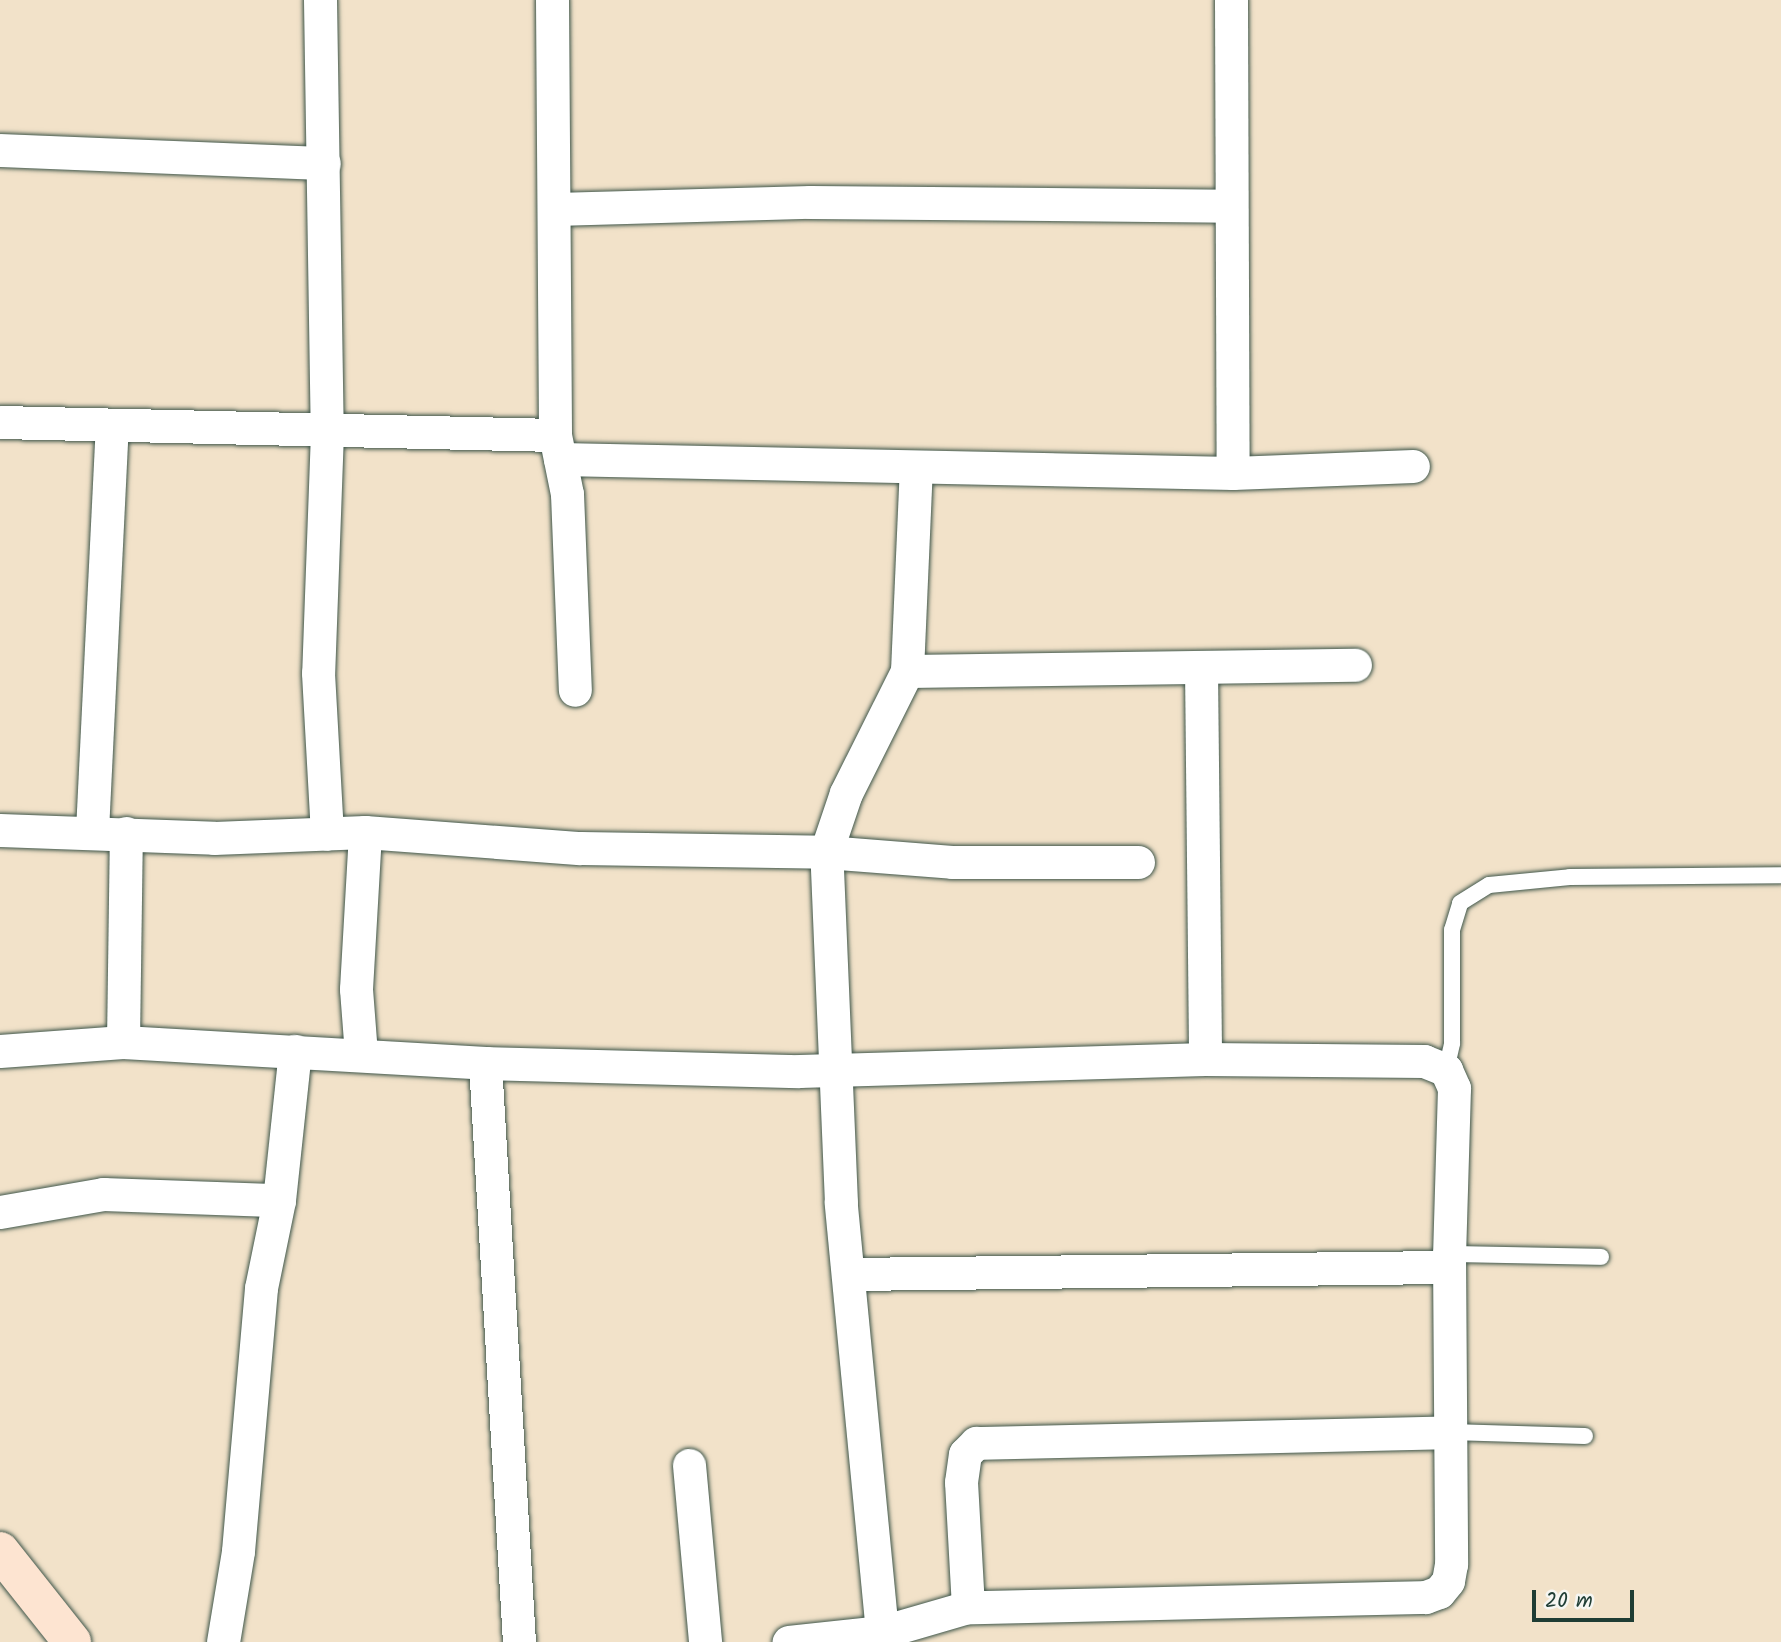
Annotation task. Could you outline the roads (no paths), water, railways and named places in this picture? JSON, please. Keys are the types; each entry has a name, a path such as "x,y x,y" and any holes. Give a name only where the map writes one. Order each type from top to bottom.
{"main road":[{"path":"0,1551 72,1642"}],"street":[{"path":"320,0 327,432 318,673 327,834"},
{"path":"552,0 558,447 567,494 575,690"},
{"path":"1231,0 1233,473"},
{"path":"0,150 324,163"},
{"path":"555,209 810,202 1230,206"},
{"path":"0,422 327,432 916,467 1233,473 1413,466"},
{"path":"92,831 111,426"},
{"path":"882,1632 848,1275 835,1069 826,852 846,793 907,671 916,467"},
{"path":"907,671 1354,665"},
{"path":"1201,668 1205,1059"},
{"path":"0,830 92,831 214,838 365,832 580,848 826,852 952,862 1138,862"},
{"path":"361,1054 356,989 365,832"},
{"path":"122,1042 126,833"},
{"path":"0,1051 122,1042 485,1063 835,1069 1205,1059 1424,1061 1446,1070 1454,1088 1449,1261 1451,1564 1448,1581 1432,1594 968,1607 882,1632 789,1642"},
{"path":"223,1642 237,1551 261,1288 279,1200 295,1051"},
{"path":"485,1063 519,1642"},
{"path":"0,1212 103,1194 279,1200"},
{"path":"848,1275 1449,1261"},
{"path":"968,1607 961,1482 965,1454 976,1443 1450,1432"},
{"path":"689,1465 705,1642"}],"lane":[{"path":"1446,1070 1452,1043 1452,930 1460,902 1489,885 1570,877 1781,876"},
{"path":"1449,1261 1601,1257"},
{"path":"1450,1432 1585,1436"}]}
